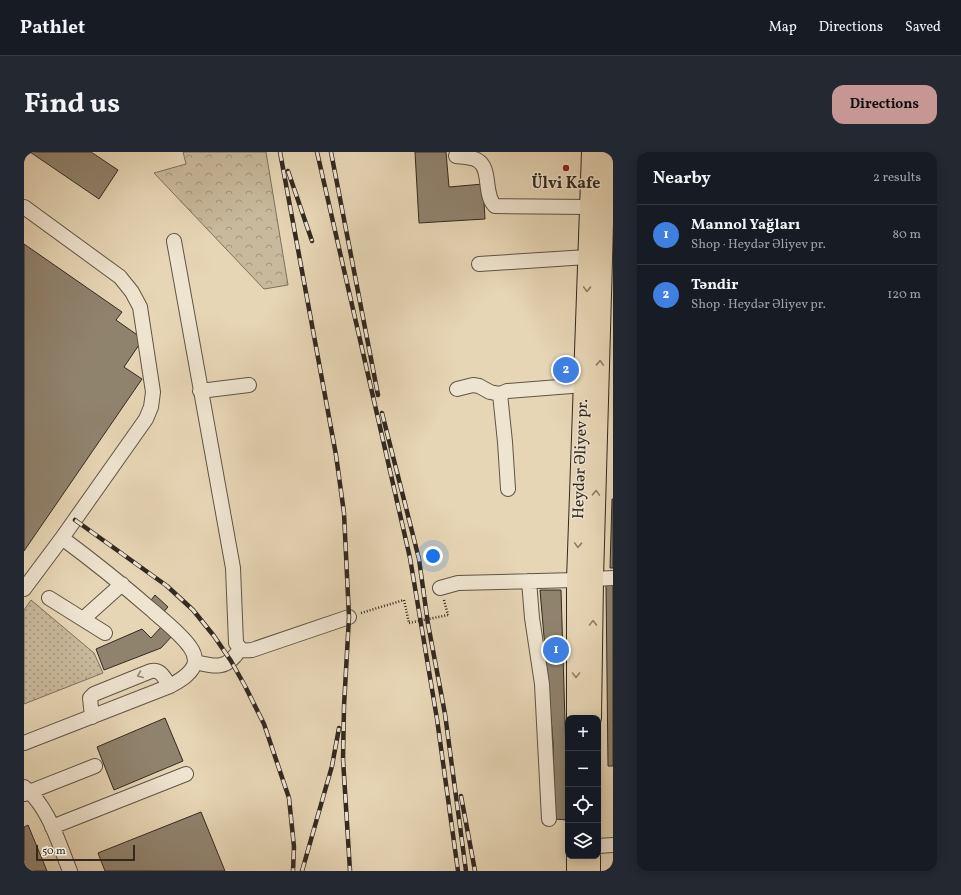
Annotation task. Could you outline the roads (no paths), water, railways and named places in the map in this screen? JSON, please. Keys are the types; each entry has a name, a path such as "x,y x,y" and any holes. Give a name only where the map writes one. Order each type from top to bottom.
{"main road":[{"name":"Heydər Əliyev pr.","path":"591,152 589,207 602,233"},
{"name":"Heydər Əliyev pr.","path":"576,715 585,579 606,152"},
{"name":"Heydər Əliyev pr.","path":"592,715 585,579 584,385 588,257 602,233"},
{"path":"576,859 576,871"},
{"path":"591,859 591,871"}],"street":[{"path":"456,156 477,160 482,164 485,172 489,198 495,206 589,207"},
{"path":"24,207 120,277 132,292 140,307 153,392 151,407 146,419 24,589"},
{"path":"174,241 200,391 234,568 236,643 240,649 244,651 252,650 349,617"},
{"path":"479,264 588,257"},
{"path":"457,389 473,385 479,386 490,392 500,394 506,391 584,385"},
{"path":"200,391 249,386"},
{"path":"500,394 506,442 508,489"},
{"path":"24,743 170,686 187,674 192,669 195,662 194,655 190,647 178,633 122,584 62,538"},
{"path":"440,588 458,583 613,578"},
{"path":"529,581 532,618 542,684 549,819"},
{"path":"83,619 122,584"},
{"path":"49,598 105,633"},
{"path":"195,662 213,666 223,665 231,662 240,649"},
{"path":"92,717 90,698 94,694 151,671 156,670 160,672 170,686"},
{"path":"70,871 46,813 26,791 95,766"},
{"path":"52,827 186,774"},
{"path":"601,846 613,845"}],"railway":[{"path":"280,152 336,455 344,513 349,617 344,706 343,759 350,871"},
{"path":"317,152 410,558 437,719 458,871"},
{"path":"331,152 378,395"},
{"path":"288,171 312,241"},
{"path":"382,413 419,559 428,624 445,714 466,871"},
{"path":"75,520 167,586 193,610 214,636 231,661 264,724 289,798 294,847 293,871"},
{"path":"302,871 332,766 339,728"},
{"path":"461,796 475,871"}],"place":[{"name":"Ülvi Kafe","path":"566,168"},
{"name":"Təndir","path":"566,370"},
{"name":"Mannol Yağları","path":"556,650"}]}
